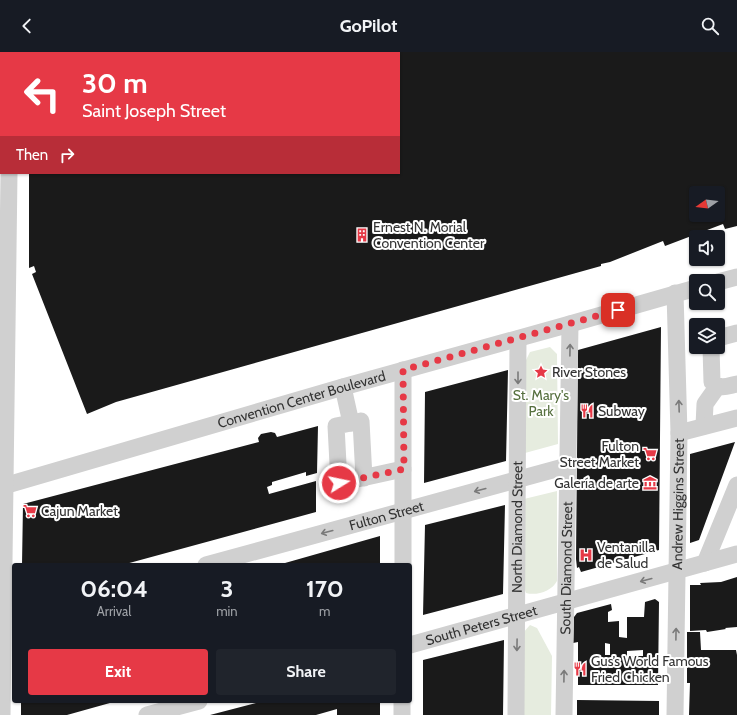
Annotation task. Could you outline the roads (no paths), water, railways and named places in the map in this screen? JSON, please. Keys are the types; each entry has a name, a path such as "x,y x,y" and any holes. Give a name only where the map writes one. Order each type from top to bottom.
{"street":[{"path":"2,715 6,620 2,486 9,174"},
{"path":"725,280 737,277"},
{"name":"Convention Center Boulevard","path":"2,486 403,370 518,339 689,290"},
{"name":"Andrew Higgins Street","path":"675,293 679,433 675,715"},
{"name":"South Diamond Street","path":"564,715 570,324"},
{"path":"725,336 737,333"},
{"name":"North Diamond Street","path":"516,715 518,339"},
{"path":"712,354 712,382 723,388 737,384"},
{"path":"403,370 403,563"},
{"path":"704,426 705,404 717,386"},
{"path":"344,387 351,423"},
{"path":"679,433 737,418"},
{"path":"364,478 361,421 336,426 339,483 364,478 404,469"},
{"name":"Fulton Street","path":"213,563 567,466"},
{"path":"705,563 737,485"},
{"name":"South Peters Street","path":"412,644 737,554"},
{"path":"147,715 192,703"},
{"path":"402,703 402,715"}],"place":[{"name":"Ernest N. Morial Convention Center","path":"362,235"},
{"name":"River Stones","path":"541,372"},
{"name":"Subway","path":"587,411"},
{"name":"Fulton Street Market","path":"650,454"},
{"name":"Galería de arte","path":"650,483"},
{"name":"Cajun Market","path":"30,511"},
{"name":"Ventanilla de Salud","path":"586,555"},
{"name":"Gus’s World Famous Fried Chicken","path":"580,669"}],"park label":[{"name":"St. Mary's Park","path":"541,404"}]}
